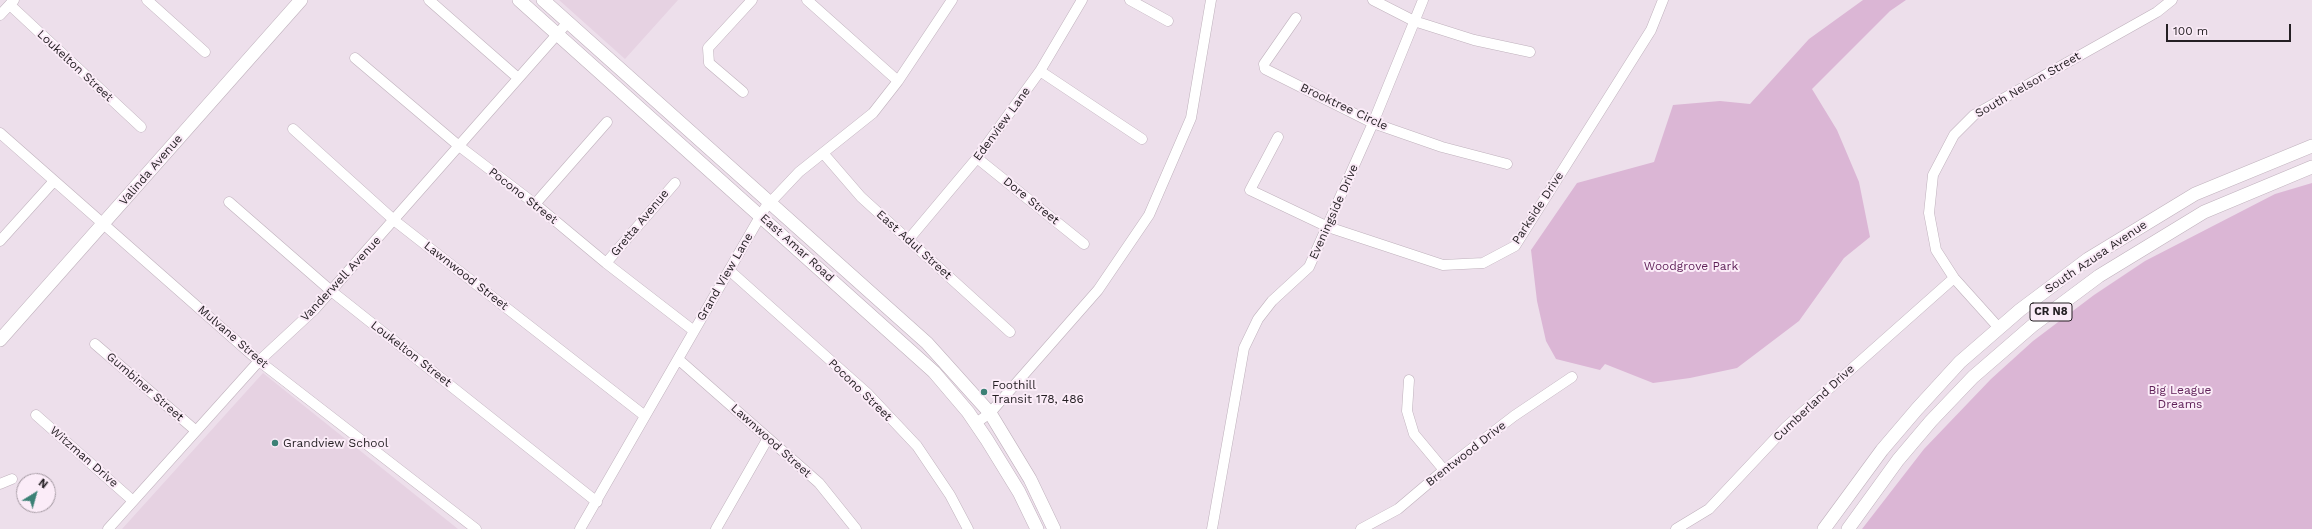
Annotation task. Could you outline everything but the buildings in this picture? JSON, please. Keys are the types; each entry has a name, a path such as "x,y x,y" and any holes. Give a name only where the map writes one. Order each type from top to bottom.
{"main road":[{"name":"Valinda Avenue","path":"0,340 301,0"},
{"name":"East Amar Road","path":"519,0 920,358 958,400 976,423 1007,470 1037,529"},
{"name":"East Amar Road","path":"543,0 927,343 990,413 1030,479 1054,529"},
{"name":"South Azusa Avenue","path":"1824,529 1903,426 1960,362 1999,328 2088,260 2195,194 2312,146"},
{"name":"South Azusa Avenue","path":"1848,529 1898,460 1931,421 1974,377 2032,326 2099,276 2204,212 2312,167"}],"street":[{"path":"147,0 205,52"},
{"path":"429,0 518,78"},
{"path":"743,92 709,63 708,48 752,0"},
{"path":"807,0 818,4 898,81"},
{"name":"Grand View Lane","path":"580,529 597,502 760,215 770,202 799,172 873,113 898,81 952,0"},
{"name":"Edenview Lane","path":"909,239 977,158 1040,71 1082,0"},
{"path":"1130,0 1168,21"},
{"path":"976,423 990,413 1098,290 1149,215 1190,118 1211,0"},
{"path":"1373,0 1414,21 1474,40 1530,52"},
{"name":"Eveningside Drive","path":"1212,529 1244,348 1258,319 1272,301 1309,267 1373,123 1423,0"},
{"name":"Parkside Drive","path":"1278,137 1250,190 1328,226 1443,265 1483,263 1515,246 1651,30 1663,0"},
{"name":"South Nelson Street","path":"1999,328 1954,278 1936,250 1928,213 1933,175 1954,136 1974,115 2157,12 2172,0"},
{"path":"0,15 12,2"},
{"name":"Loukelton Street","path":"12,2 141,127"},
{"name":"Brooktree Circle","path":"1296,18 1263,67 1373,123 1442,147 1507,164"},
{"name":"Vanderwell Avenue","path":"108,529 132,500 259,361 314,310 330,290 395,221 568,22"},
{"name":"Pocono Street","path":"355,58 459,146 535,204 606,263 694,331"},
{"path":"1040,71 1142,139"},
{"path":"535,204 607,122"},
{"name":"Lawnwood Street","path":"293,129 395,221 645,416"},
{"name":"Mulvane Street","path":"0,133 259,361 476,529"},
{"name":"East Adul Street","path":"823,153 861,197 1010,332"},
{"name":"Dore Street","path":"977,158 1084,244"},
{"path":"0,241 54,181"},
{"name":"Gretta Avenue","path":"606,263 674,183"},
{"name":"Loukelton Street","path":"229,202 330,290 597,502"},
{"name":"Pocono Street","path":"729,270 868,394 917,446 950,495 968,529"},
{"name":"Cumberland Drive","path":"1676,529 1709,508 1786,427 1954,278"},
{"name":"Gumbiner Street","path":"95,344 195,430"},
{"name":"Lawnwood Street","path":"678,359 819,483 856,529"},
{"name":"Brentwood Drive","path":"1361,529 1398,510 1444,470 1514,416 1572,377"},
{"path":"1408,380 1408,411 1414,434 1444,470"},
{"name":"Witzman Drive","path":"36,414 132,500"},
{"path":"716,529 768,438"},
{"path":"0,484 12,479"}],"shaded area":[{"path":"559,0 678,0 625,59"},
{"name":"Grandview School","path":"263,373 458,529 122,529"}],"green space":[{"name":"Woodgrove Park","path":"1863,0 1906,0 1890,11 1812,89 1837,130 1859,182 1870,237 1844,258 1799,321 1737,368 1690,378 1653,383 1605,364 1600,370 1556,359 1546,341 1537,301 1531,250 1577,183 1654,162 1673,105 1720,101 1750,104 1809,39"},
{"name":"Big League Dreams","path":"2312,183 2312,529 1862,529 1924,449 1991,379 2033,341 2094,295 2145,261 2275,194"}],"place":[{"name":"Foothill Transit 178, 486","path":"984,392"},
{"name":"Grandview School","path":"275,443"}]}
